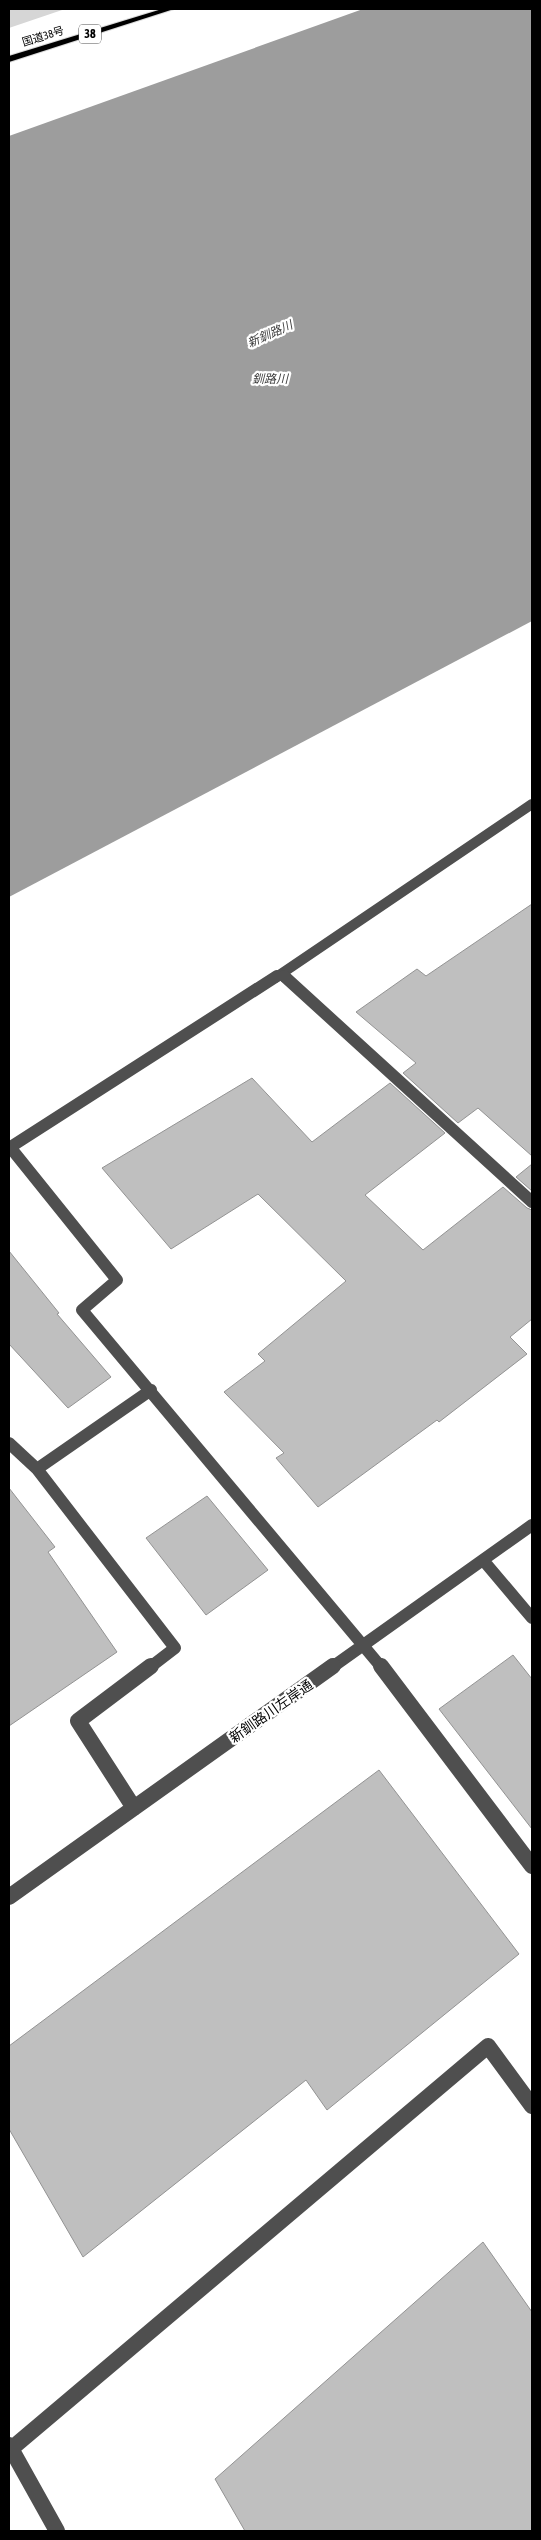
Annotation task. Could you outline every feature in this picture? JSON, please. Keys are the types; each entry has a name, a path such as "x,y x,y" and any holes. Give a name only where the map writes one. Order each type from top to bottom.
{"highway":[{"name":"国道38号","path":"9,58 170,9"}],"street":[{"path":"532,804 282,974 9,1147 117,1280 82,1310 364,1644 532,1866"},
{"path":"282,974 532,1202"},
{"path":"36,1469 151,1390"},
{"path":"9,1443 36,1469 175,1648 78,1721 134,1808"},
{"name":"新釧路川左岸通","path":"9,1897 532,1525"},
{"path":"483,1560 532,1618"},
{"path":"57,2531 10,2447 488,2046 532,2106"}],"shaded area":[{"path":"9,9 65,9 9,28"}],"water":[{"name":"釧路川","path":"363,9 532,9 532,621 9,897 9,136"}],"building":[{"path":"532,904 532,1156 478,1108 458,1123 403,1073 416,1063 356,1012 417,969 426,976"},
{"path":"252,1078 312,1142 390,1083 445,1133 365,1195 423,1250 503,1187 527,1208 532,1210 532,1319 510,1337 527,1354 439,1422 437,1420 318,1507 276,1458 284,1453 224,1392 265,1361 258,1354 346,1281 258,1194 171,1249 102,1168"},
{"path":"532,1164 532,1191 516,1177"},
{"path":"9,1251 59,1313 57,1314 111,1377 68,1408 9,1344"},
{"path":"9,1488 55,1547 48,1552 117,1652 9,1726"},
{"path":"207,1496 268,1570 206,1615 146,1538"},
{"path":"513,1655 532,1679 532,1829 439,1709"},
{"path":"379,1770 519,1954 327,2110 306,2080 83,2257 9,2129 9,2046"},
{"path":"483,2242 532,2312 532,2531 245,2531 215,2479"}],"water label":[{"name":"新釧路川","path":"270,334"}]}
